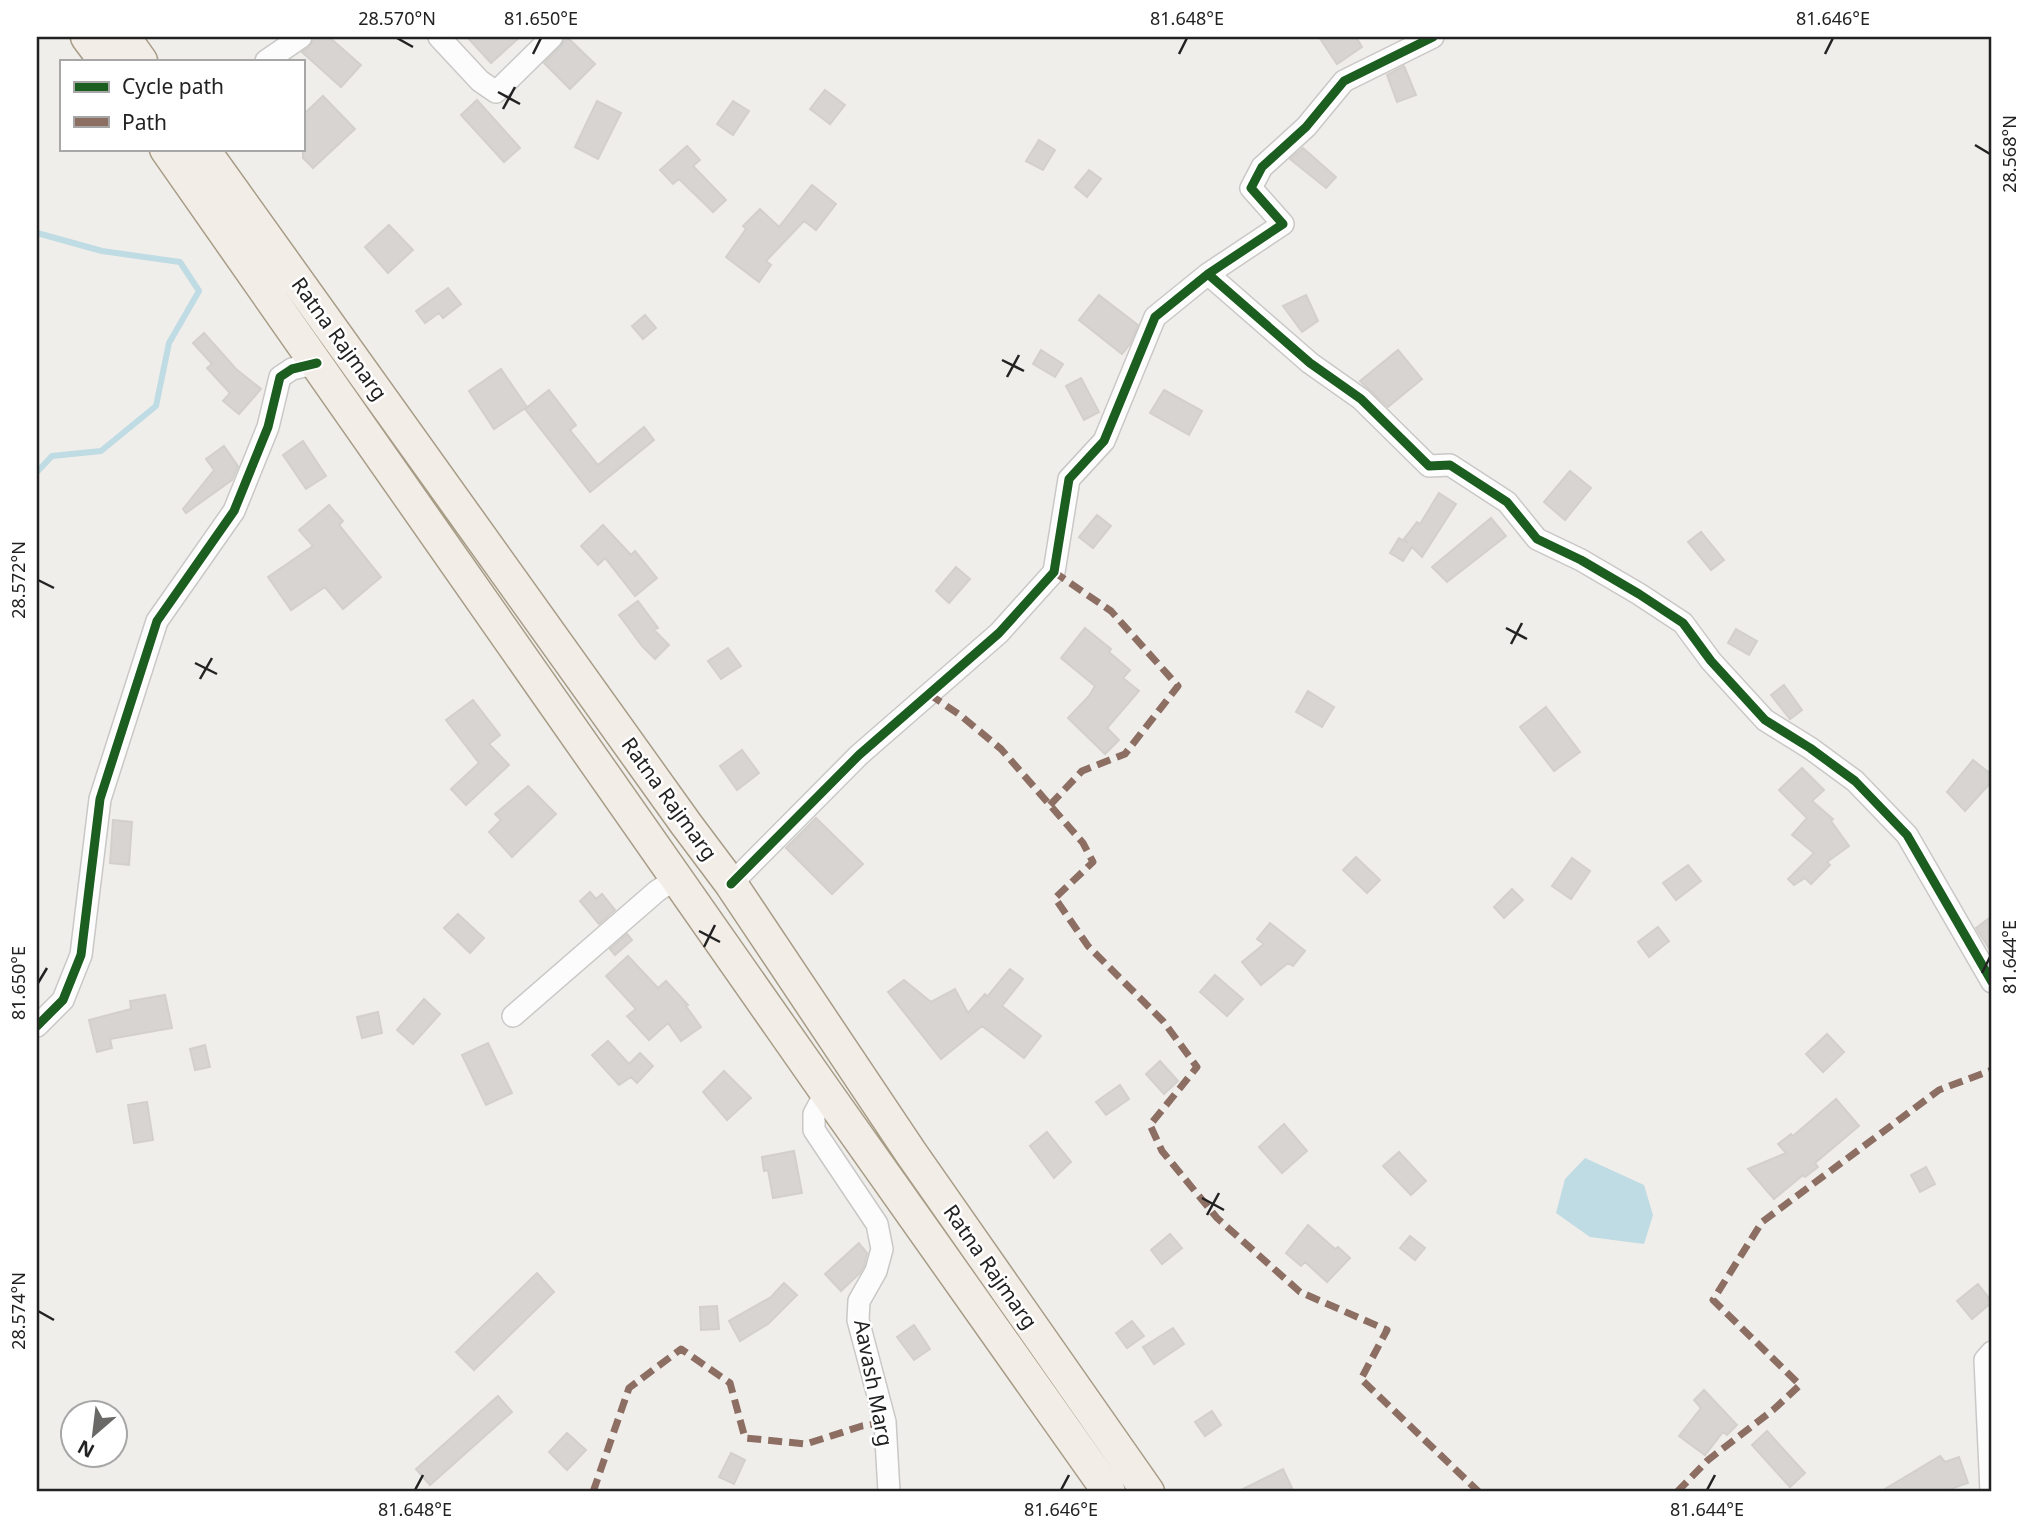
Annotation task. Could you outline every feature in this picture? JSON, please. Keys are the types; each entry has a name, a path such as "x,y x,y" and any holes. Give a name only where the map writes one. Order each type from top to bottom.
{"main road":[{"path":"87,37 103,60"},
{"path":"124,37 140,60"},
{"name":"Ratna Rajmarg","path":"167,150 1109,1492"},
{"name":"Ratna Rajmarg","path":"204,150 731,884 911,1153 1149,1492"}],"street":[{"path":"267,60 300,37"},
{"path":"439,37 480,81 496,92 552,37"},
{"path":"731,884 859,755 999,633 1054,572 1069,479 1104,441 1155,317 1208,274 1283,224 1251,188 1262,167 1306,127 1344,81 1433,37"},
{"path":"1208,274 1310,363 1361,400 1429,466 1450,465 1507,502 1537,538 1581,559 1683,623 1711,661 1765,720 1855,781 1907,835 1992,982"},
{"path":"37,1026 63,1000 81,955 100,799 158,621 234,510 268,427 280,377 292,369 317,363"},
{"path":"513,1016 657,891 677,877"},
{"name":"Aavash Marg","path":"826,1092 814,1114 814,1130 877,1224 882,1249 876,1271 859,1301 858,1320 885,1422 889,1492"},
{"path":"1991,1492 1985,1360 1992,1352"}],"water":[{"path":"1585,1158 1644,1185 1653,1215 1644,1244 1590,1237 1556,1213 1565,1179"}],"building":[{"path":"316,37 329,37 361,65 341,87 302,52"},
{"path":"467,37 520,37 491,63"},
{"path":"567,37 595,64 570,89 544,63"},
{"path":"1319,37 1356,37 1362,47 1337,64"},
{"path":"1404,66 1416,95 1397,102 1387,75"},
{"path":"825,90 845,105 830,124 810,109"},
{"path":"323,96 355,129 313,168 303,158 304,114"},
{"path":"477,100 520,148 504,162 461,115"},
{"path":"597,101 621,113 598,159 575,147"},
{"path":"733,101 749,111 733,135 717,124"},
{"path":"1039,140 1055,150 1043,170 1026,161"},
{"path":"687,146 700,160 693,166 726,200 713,212 679,179 673,184 660,170"},
{"path":"1303,148 1336,177 1326,188 1290,159"},
{"path":"1089,170 1101,179 1087,197 1075,187"},
{"path":"812,185 836,204 816,230 804,221 766,261 771,265 759,282 726,257 746,229 743,226 760,209 779,227"},
{"path":"389,225 413,250 388,273 365,247"},
{"path":"448,288 461,304 443,318 439,313 425,323 416,311"},
{"path":"1099,295 1138,325 1130,344 1122,354 1079,320"},
{"path":"1306,295 1318,321 1302,332 1283,306"},
{"path":"645,315 656,328 643,339 632,326"},
{"path":"204,333 236,369 261,389 239,414 223,401 230,393 207,368 212,364 193,343"},
{"path":"1041,350 1063,364 1055,377 1033,364"},
{"path":"1398,350 1422,379 1388,407 1360,381"},
{"path":"501,369 527,407 494,429 469,391"},
{"path":"1081,378 1099,412 1084,420 1066,386"},
{"path":"549,390 576,425 570,430 598,465 644,427 654,440 590,492 525,409"},
{"path":"1164,390 1202,411 1189,435 1150,413"},
{"path":"303,441 326,476 306,489 283,455"},
{"path":"224,446 238,466 232,480 186,513 183,509 214,470 206,459"},
{"path":"1570,471 1591,488 1565,520 1544,502"},
{"path":"1439,493 1456,504 1422,557 1412,547 1403,561 1390,553 1399,538 1408,543 1404,539 1417,522 1420,524"},
{"path":"329,505 343,521 339,525 381,577 343,609 325,587 291,610 268,577 313,546 299,530"},
{"path":"1097,515 1111,526 1093,548 1079,537"},
{"path":"1491,518 1506,536 1447,582 1432,567"},
{"path":"603,525 631,555 635,551 657,578 635,596 605,558 598,565 581,546"},
{"path":"1701,532 1724,560 1711,570 1688,542"},
{"path":"956,567 970,579 949,603 936,591"},
{"path":"638,601 658,628 654,630 669,645 655,659 619,615"},
{"path":"1085,628 1111,649 1109,652 1130,670 1123,678 1139,691 1107,728 1119,740 1105,754 1068,718 1095,686 1061,658"},
{"path":"1736,629 1757,641 1749,655 1728,643"},
{"path":"728,648 741,666 721,679 708,661"},
{"path":"1784,685 1802,710 1790,719 1771,695"},
{"path":"1308,691 1334,707 1322,727 1296,712"},
{"path":"473,700 500,735 489,744 509,765 466,805 451,789 479,763 446,720"},
{"path":"1546,707 1580,752 1554,771 1520,727"},
{"path":"742,750 759,773 737,790 720,766"},
{"path":"1973,760 1992,775 1992,781 1965,811 1947,792"},
{"path":"1802,768 1824,790 1812,801 1833,819 1831,821 1849,846 1827,862 1830,865 1811,884 1805,878 1794,885 1788,879 1814,853 1792,835 1807,818 1779,790"},
{"path":"528,786 556,814 512,857 489,832 501,820 495,814"},
{"path":"816,818 863,864 832,894 786,848"},
{"path":"113,820 132,822 129,865 110,863"},
{"path":"1356,857 1380,880 1367,893 1343,870"},
{"path":"1572,858 1590,871 1571,899 1552,886"},
{"path":"1688,865 1701,881 1676,900 1663,883"},
{"path":"1512,889 1523,900 1504,918 1494,907"},
{"path":"590,892 596,899 602,894 615,910 599,924 580,901"},
{"path":"458,914 484,938 470,953 444,928"},
{"path":"1992,916 1992,953 1976,928"},
{"path":"1270,923 1305,951 1293,966 1288,963 1261,985 1242,962 1264,944 1257,939"},
{"path":"1658,927 1669,941 1649,957 1638,942"},
{"path":"627,934 632,940 615,955 610,949"},
{"path":"628,956 658,988 666,981 688,1005 686,1006 701,1027 681,1041 668,1023 649,1040 627,1016 636,1009 606,976"},
{"path":"1010,969 1023,979 1002,1006 1041,1036 1024,1058 982,1026 941,1059 888,992 904,980 931,1002 955,989 968,1013 985,994 987,997"},
{"path":"1215,975 1243,999 1227,1016 1200,992"},
{"path":"165,995 172,1028 110,1039 112,1048 97,1052 89,1020 131,1009 130,1001"},
{"path":"424,999 440,1014 413,1044 397,1030"},
{"path":"378,1012 382,1033 362,1038 357,1017"},
{"path":"1827,1034 1844,1052 1823,1072 1806,1054"},
{"path":"608,1041 629,1064 640,1053 653,1066 637,1083 631,1077 619,1085 592,1055"},
{"path":"488,1043 512,1093 486,1105 462,1055"},
{"path":"205,1045 210,1067 195,1070 190,1049"},
{"path":"1160,1061 1178,1081 1164,1094 1146,1074"},
{"path":"724,1071 751,1098 727,1120 703,1092"},
{"path":"1120,1085 1129,1099 1106,1115 1096,1102"},
{"path":"1836,1099 1859,1126 1815,1163 1818,1167 1805,1177 1803,1175 1774,1199 1748,1169 1786,1153 1778,1144 1791,1134 1793,1136"},
{"path":"147,1102 153,1140 134,1143 128,1105"},
{"path":"1284,1124 1307,1151 1282,1173 1259,1147"},
{"path":"1047,1132 1071,1162 1054,1178 1030,1146"},
{"path":"794,1151 802,1193 773,1198 768,1170 764,1171 762,1157"},
{"path":"1399,1152 1426,1181 1411,1195 1383,1166"},
{"path":"1926,1167 1935,1184 1920,1192 1911,1175"},
{"path":"1308,1225 1335,1249 1338,1247 1350,1258 1327,1282 1305,1262 1301,1266 1286,1253"},
{"path":"1170,1234 1182,1248 1162,1264 1151,1250"},
{"path":"1410,1236 1425,1248 1415,1260 1400,1248"},
{"path":"859,1243 867,1253 864,1266 841,1291 825,1274"},
{"path":"537,1273 554,1292 474,1370 456,1352"},
{"path":"784,1283 797,1295 768,1324 740,1341 729,1321 771,1297"},
{"path":"1978,1284 1992,1302 1972,1319 1957,1301"},
{"path":"717,1306 719,1329 701,1330 700,1307"},
{"path":"1132,1321 1144,1336 1127,1348 1116,1333"},
{"path":"914,1325 930,1349 914,1360 897,1337"},
{"path":"1173,1328 1184,1344 1154,1364 1143,1347"},
{"path":"1704,1390 1737,1425 1727,1435 1723,1432 1705,1455 1679,1436 1701,1408 1694,1400"},
{"path":"498,1396 512,1412 430,1485 416,1469"},
{"path":"1212,1411 1221,1425 1205,1436 1195,1422"},
{"path":"1767,1431 1805,1473 1790,1487 1752,1445"},
{"path":"567,1433 586,1450 567,1470 549,1452"},
{"path":"731,1453 745,1460 734,1484 719,1477"},
{"path":"1940,1456 1945,1462 1959,1457 1968,1483 1942,1492 1880,1492"},
{"path":"1283,1469 1292,1488 1284,1492 1237,1492"}],"waterway":[{"path":"37,233 102,251 180,262 199,291 169,343 156,406 101,451 52,456 37,472"}],"marked path":[{"path":"1050,805 1082,771 1125,754 1178,686 1111,611 1054,572"},
{"path":"929,694 960,715 1001,749 1083,843 1093,862 1055,898 1088,946 1163,1021 1197,1067 1150,1125 1162,1151 1217,1218 1300,1292 1387,1330 1361,1379 1479,1492"},
{"path":"1677,1492 1708,1460 1773,1410 1800,1385 1713,1300 1762,1222 1939,1090 1992,1070"},
{"path":"593,1492 629,1388 681,1349 730,1383 745,1438 806,1444 862,1426 885,1422"}],"cycle path":[{"path":"731,884 859,755 999,633 1054,572 1069,479 1104,441 1155,317 1208,274 1283,224 1251,188 1262,167 1306,127 1344,81 1433,37"},
{"path":"1208,274 1310,363 1361,399 1429,466 1450,465 1507,502 1537,539 1581,560 1683,623 1711,661 1765,720 1855,781 1907,835 1992,982"},
{"path":"37,1026 63,1000 81,955 100,799 157,621 234,511 268,427 280,377 292,369 317,363"}]}
